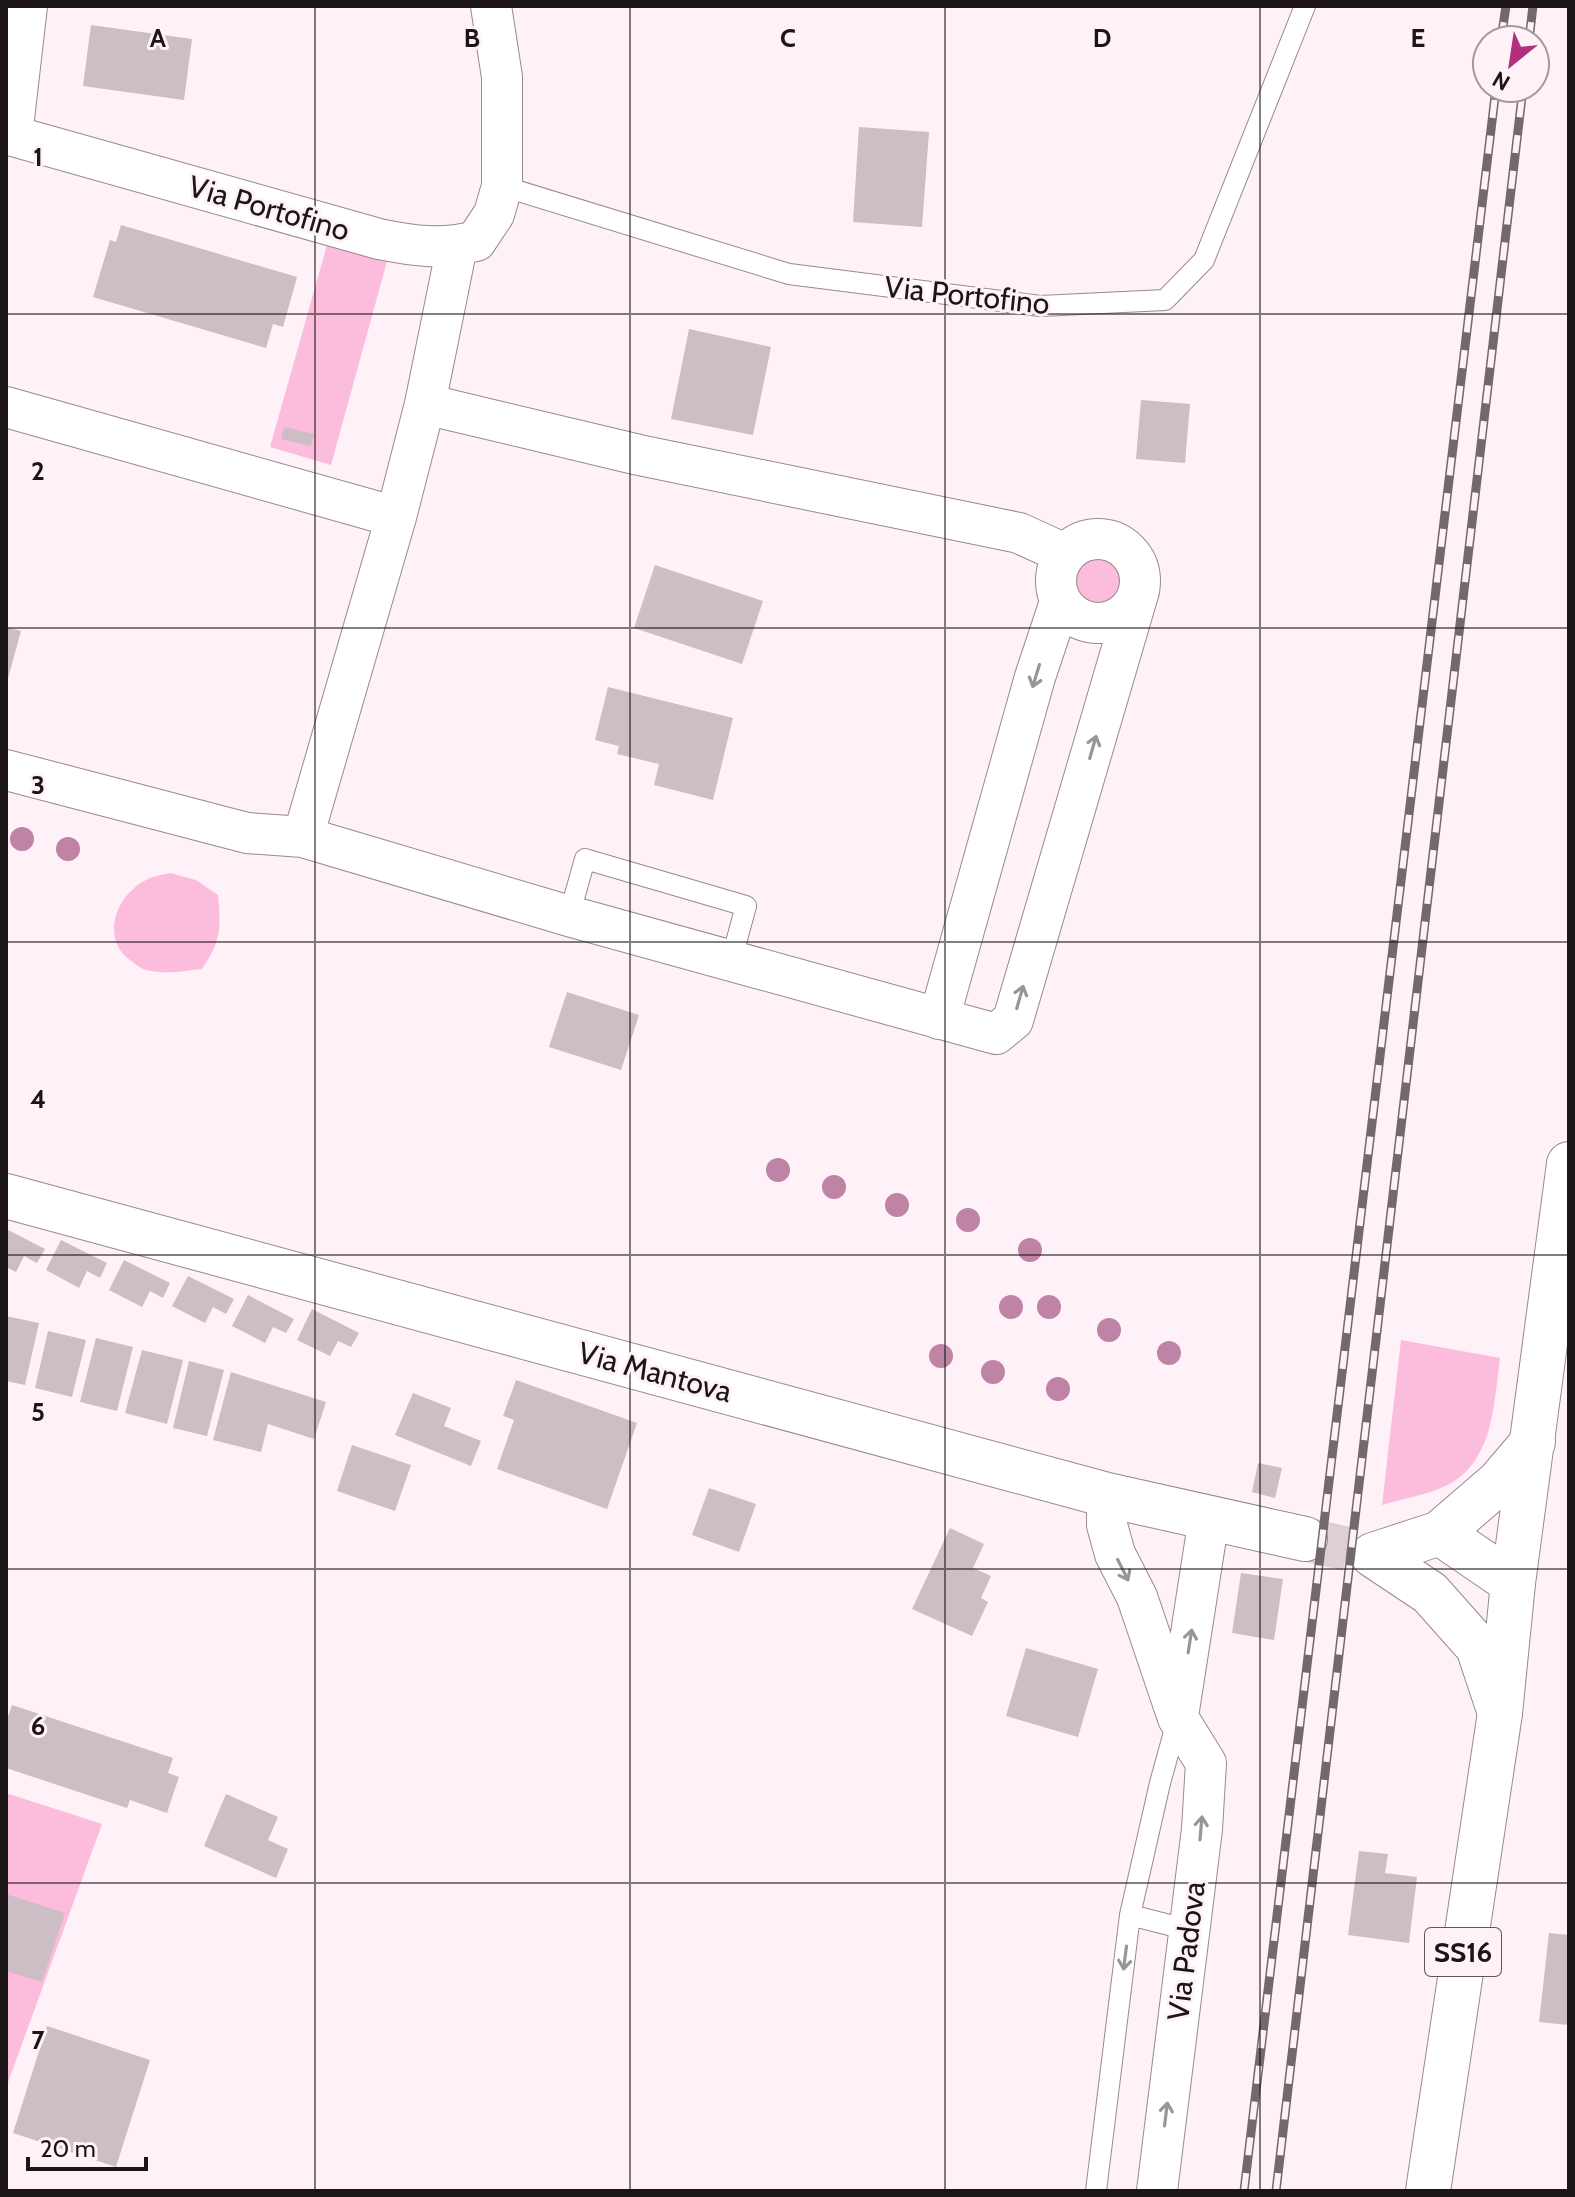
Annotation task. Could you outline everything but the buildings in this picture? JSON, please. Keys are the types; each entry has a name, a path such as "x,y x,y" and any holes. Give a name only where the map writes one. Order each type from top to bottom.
{"street":[{"path":"9,135 27,6"},
{"path":"303,837 396,517 425,404 457,246 476,241 494,214 502,186 499,8"},
{"name":"Via Portofino","path":"9,135 379,239 427,248 457,246"},
{"path":"425,404 639,455 1019,533 1065,554"},
{"path":"6,407 396,517"},
{"path":"6,770 247,833 303,837 569,916 996,1034 1013,1020 1138,594 1140,576 1136,563 1128,551 1116,543 1089,539 1065,554 1058,565 1055,577 1060,602 1079,619 1104,623 1127,612 1138,594"},
{"path":"939,1019 1035,677 1060,602"},
{"name":"SS16","path":"1428,2191 1500,1713 1513,1583 1569,1164"},
{"name":"Via Mantova","path":"6,1196 1107,1495 1305,1539"},
{"path":"1500,1713 1478,1647 1430,1593 1373,1555 1440,1533 1499,1482 1533,1442"},
{"name":"Via Padova","path":"1107,1495 1107,1525 1115,1554 1137,1597 1178,1718 1206,1763 1202,1829 1157,2191"},
{"path":"1178,1718 1209,1518"},
{"path":"1440,1533 1513,1583"},
{"path":"1430,1593 1513,1583"}],"lane":[{"name":"Via Portofino","path":"502,186 789,274 1040,306 1165,300 1204,260 1305,6"},
{"path":"569,916 585,859 746,906 731,961"},
{"path":"1096,2191 1130,1915 1178,1718"},
{"path":"1130,1915 1189,1930"}],"shaded area":[{"path":"329,238 389,254 331,465 270,447"},
{"path":"1096,558 1114,566 1122,584 1114,602 1096,610 1078,602 1070,584 1078,566"},
{"path":"170,873 196,880 218,895 218,934 202,969 146,970 121,951 116,940 116,917 127,896 146,880"},
{"path":"1401,1340 1500,1358 1490,1426 1477,1458 1467,1471 1437,1490 1382,1505"},
{"path":"6,1793 102,1824 6,2088"}],"tunnel":[{"path":"1305,1539 1373,1555"}],"railway":[{"path":"1503,24 1506,6"},
{"path":"1531,24 1533,6"},
{"path":"1244,2191 1494,104"},
{"path":"1276,2191 1521,104"}]}
